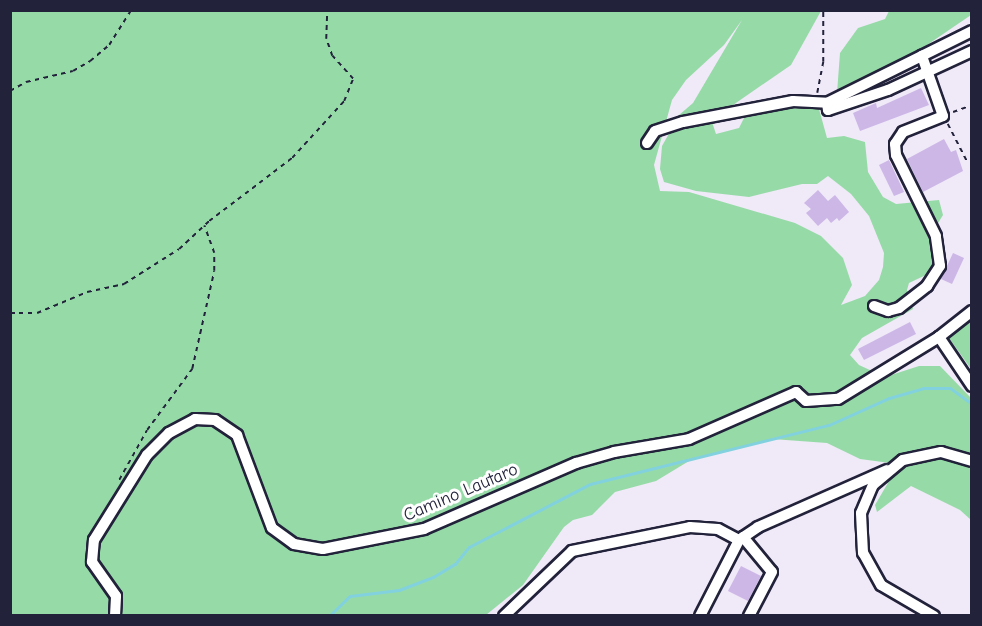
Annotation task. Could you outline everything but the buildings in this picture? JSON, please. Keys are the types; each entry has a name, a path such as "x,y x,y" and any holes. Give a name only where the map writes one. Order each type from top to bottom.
{"lane":[{"path":"824,105 972,31"},
{"path":"647,143 656,131 683,122 793,101 824,105 926,73 972,51"},
{"path":"874,306 888,310 899,308 927,286 937,272 941,259 936,236 896,155 895,144 903,132 943,116 926,73 922,56"},
{"path":"972,311 939,337 972,386"},
{"name":"Camino Lautaro","path":"115,615 116,596 94,567 91,551 123,489 147,454 169,433 195,419 215,420 241,440 266,520 278,534 308,548 354,546 446,521 595,456 689,440 796,392 806,401 838,399 939,337"},
{"path":"700,615 741,538 758,527 887,470 903,460 931,452 972,461"},
{"path":"887,470 868,494 861,513 863,552 881,585 934,615"},
{"path":"504,615 556,562 572,551 690,526 718,529 741,538 772,572 749,615"}],"path":[{"path":"10,92 26,82 73,71 90,61 109,45 131,10"},
{"path":"10,313 37,313 87,292 124,284 178,249 204,225 292,158 344,101 353,79 332,56 326,39 327,10"},
{"path":"823,10 824,105"},
{"path":"968,163 943,116 972,105"},
{"path":"123,489 118,482 137,446 192,369 214,271 214,253 204,225"}],"green space":[{"path":"10,11 821,11 791,65 733,105 687,118 679,115 693,103 742,20 724,45 686,80 672,100 654,165 660,191 689,192 795,223 821,236 843,258 852,285 841,305 865,296 879,280 883,267 884,253 869,216 851,194 828,176 817,184 802,184 749,197 696,191 664,182 660,169 662,146 671,130 712,122 716,134 739,128 744,118 788,108 819,109 827,138 844,136 865,142 868,172 883,197 896,204 939,200 943,215 932,233 934,262 928,274 909,283 907,290 913,309 862,338 850,355 859,365 885,377 919,366 940,366 971,398 971,520 960,510 911,486 877,512 875,505 892,476 890,463 860,459 827,443 772,439 689,461 656,481 615,492 592,515 573,520 564,527 523,585 486,615 11,615"},
{"path":"889,11 971,11 971,15 902,62 837,93 840,53 858,28 885,19"},
{"path":"971,318 971,369 949,338"}],"waterway":[{"path":"329,616 350,596 399,590 433,577 455,564 469,547 590,484 829,425 889,398 923,388 950,388 972,404"}]}
